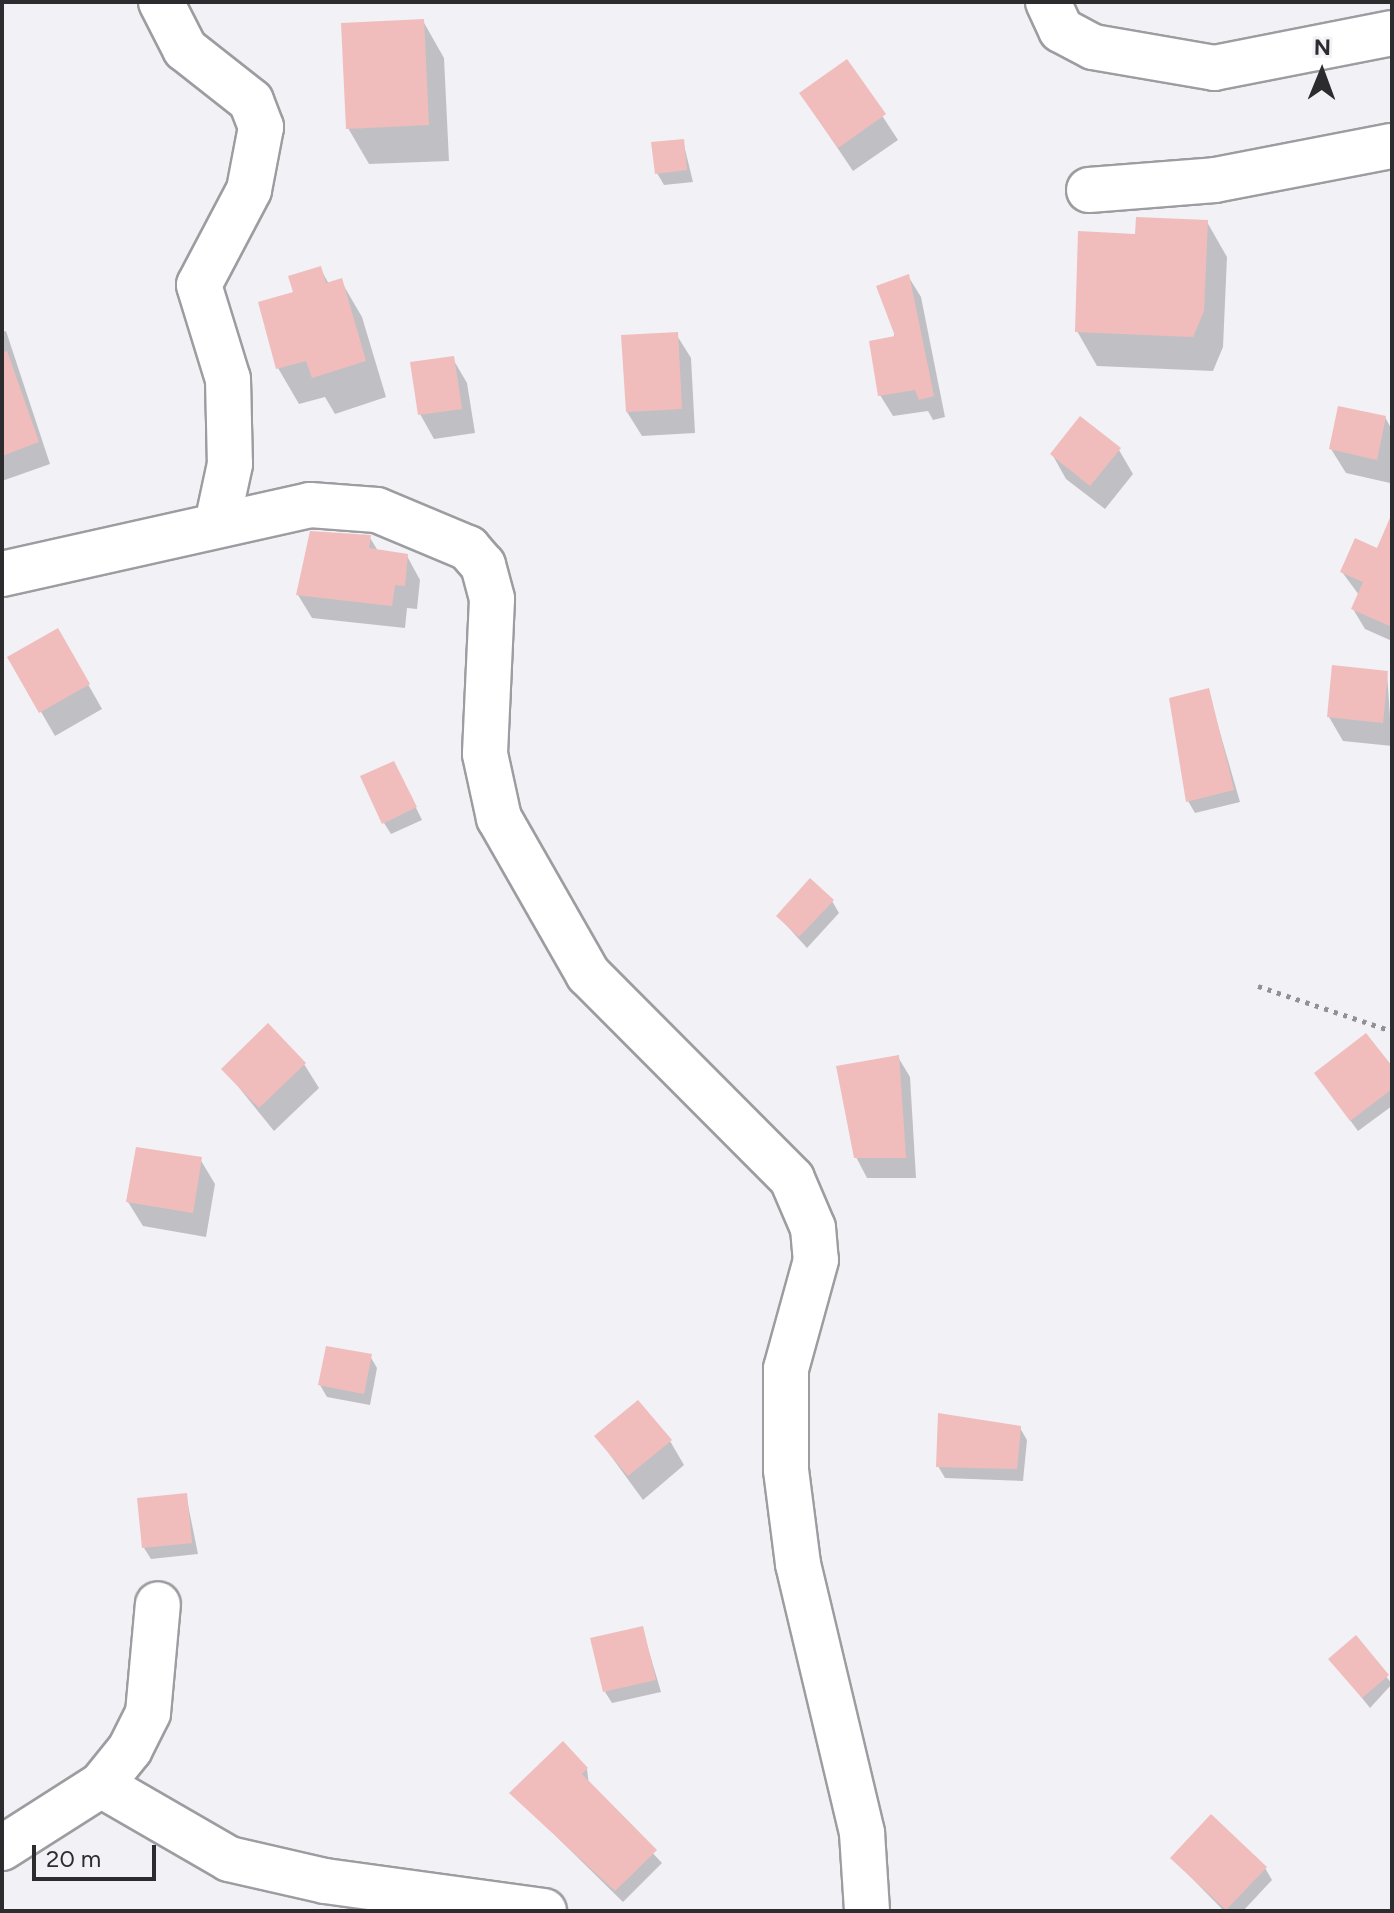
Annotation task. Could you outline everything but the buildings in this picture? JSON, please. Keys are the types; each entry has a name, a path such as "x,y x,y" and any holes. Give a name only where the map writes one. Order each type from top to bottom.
{"street":[{"path":"161,2 185,49 251,101 261,127 249,190 199,285 228,379 230,464 217,524"},
{"path":"1048,2 1061,30 1093,47 1214,68 1392,33"},
{"path":"1089,190 1215,180 1392,146"},
{"path":"2,574 310,505 377,510 468,548 483,565 492,599 485,754 499,818 588,974 792,1179 813,1228 816,1260 786,1369 786,1470 798,1564 862,1833 867,1911"},
{"path":"2,1848 101,1785 148,1713 158,1604"},
{"path":"101,1785 229,1859 325,1881 544,1911"}],"path":[{"path":"1258,986 1392,1031"}]}
